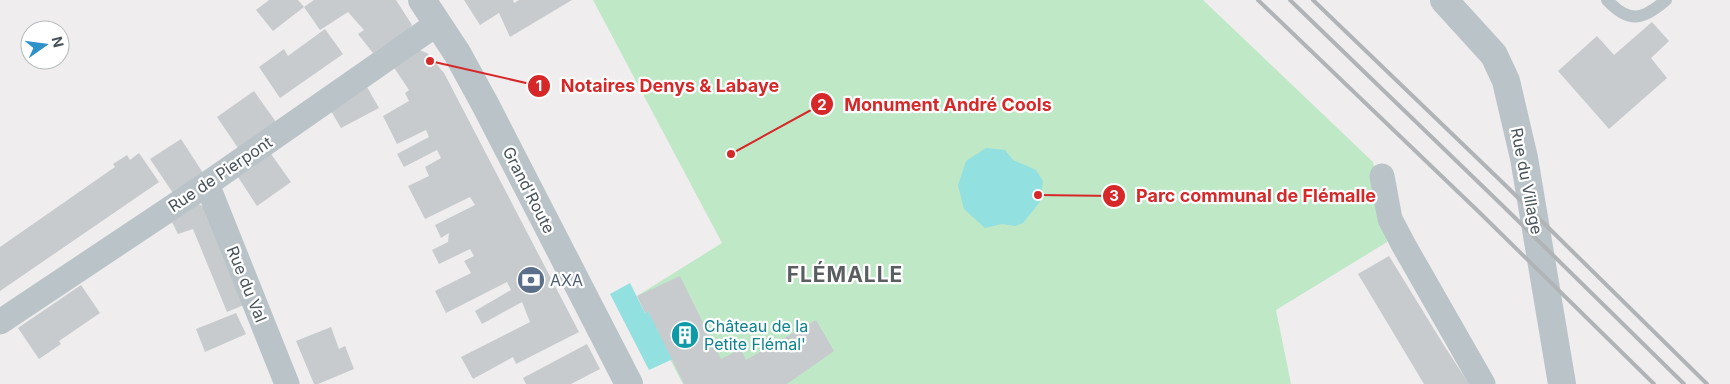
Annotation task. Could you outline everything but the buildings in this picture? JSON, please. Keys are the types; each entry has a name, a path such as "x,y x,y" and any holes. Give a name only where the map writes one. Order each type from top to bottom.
{"street":[{"name":"Grand'Route","path":"422,0 457,53 486,106 629,384"},
{"name":"Rue du Village","path":"1444,0 1494,55 1506,81 1524,158 1562,384"},
{"name":"Rue de Pierpont","path":"0,322 207,184 438,24"},
{"path":"1382,176 1390,218 1398,236 1483,384"},
{"name":"Rue du Val","path":"207,184 287,384"}],"lane":[{"path":"1607,0 1621,14 1631,18 1644,16 1666,0"}],"green space":[{"path":"593,0 1203,0 1373,162 1387,242 1276,310 1291,384 683,384 637,296 722,243"}],"water":[{"path":"986,148 1005,150 1013,160 1036,170 1043,181 1040,202 1023,223 1015,226 1002,224 985,228 964,209 958,185 966,161"},
{"path":"630,283 645,313 648,311 673,359 649,370 610,294"}],"railway":[{"path":"1258,0 1479,212 1654,384"},
{"path":"1290,0 1684,384"},
{"path":"1313,0 1501,181 1707,384"}],"place":[{"name":"Notaires Denys & Labaye","path":"430,61"},
{"name":"Monument André Cools","path":"731,154"},
{"name":"Parc communal de Flémalle","path":"1038,195"},
{"name":"AXA","path":"531,280"},
{"name":"Château de la Petite Flémal'","path":"685,335"}],"district":[{"name":"FLÉMALLE","path":"845,275"}]}
